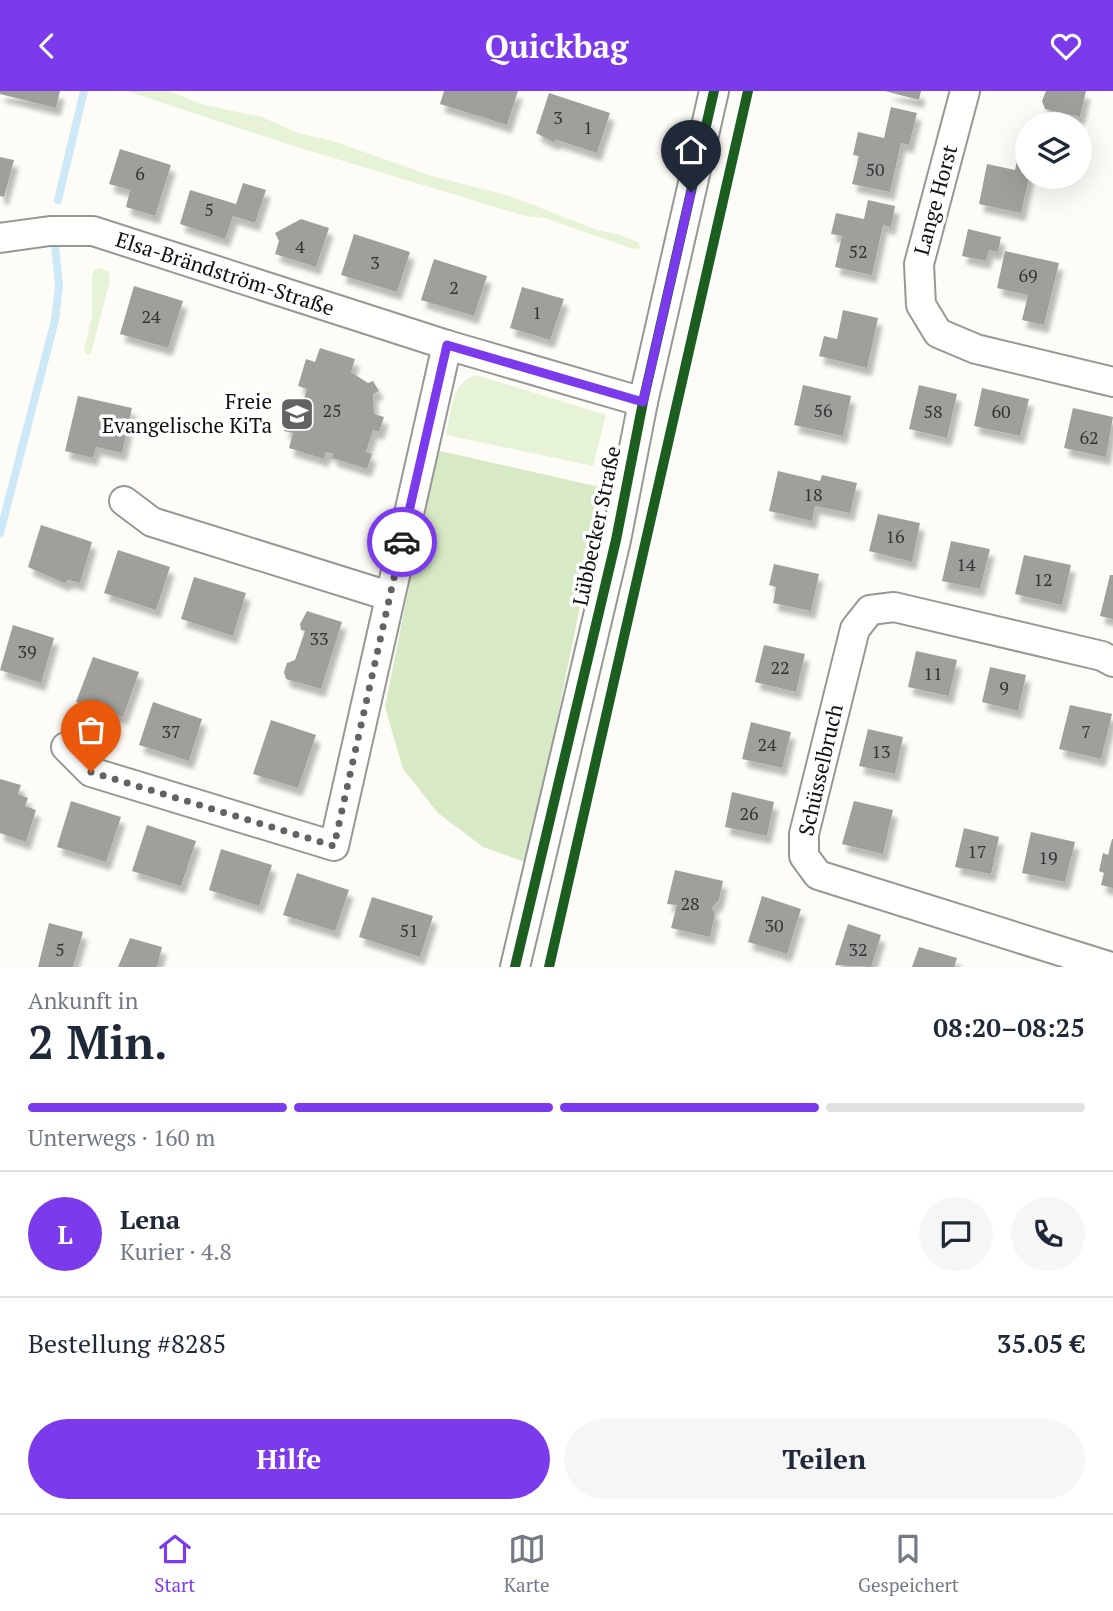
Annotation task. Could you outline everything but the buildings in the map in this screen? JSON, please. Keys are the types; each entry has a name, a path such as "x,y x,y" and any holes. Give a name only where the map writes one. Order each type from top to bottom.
{"street":[{"name":"Lange Horst","path":"965,91 919,264 921,305 938,333 976,349 1113,381"},
{"name":"Lübbecker Straße","path":"515,967 616,540 643,402 711,92"},
{"name":"Elsa-Brändström-Straße","path":"0,238 50,232 93,231 447,345 643,402"},
{"path":"66,747 91,772 334,846 447,345"},
{"path":"124,501 152,523 389,596"},
{"name":"Schüsselbruch","path":"1111,967 818,875 804,856 804,834 855,629 870,610 894,607 1102,656 1113,662"}],"green space":[{"path":"127,91 168,91 204,105 262,117 298,133 333,141 432,176 510,196 597,230 638,242 641,248 633,249 545,218 525,216 284,143"},
{"path":"101,268 109,272 110,280 91,354 87,355 84,351 92,316 92,276 94,270"},
{"path":"476,375 606,415 593,466 446,435 457,391 461,384"},
{"path":"436,450 604,488 528,863 483,847 438,813 403,769 385,707"}],"waterway":[{"path":"58,200 84,91"},
{"path":"0,533 55,320 59,286 55,245"}],"cycle path":[{"path":"515,967 616,540 643,402 714,91"},
{"path":"549,967 748,91"}],"way so far":[{"path":"91,772 334,846 402,542"}],"place":[{"name":"Freie Evangelische KiTa","path":"297,414"}],"route":[{"path":"402,542 447,345 643,402 691,192"}]}
